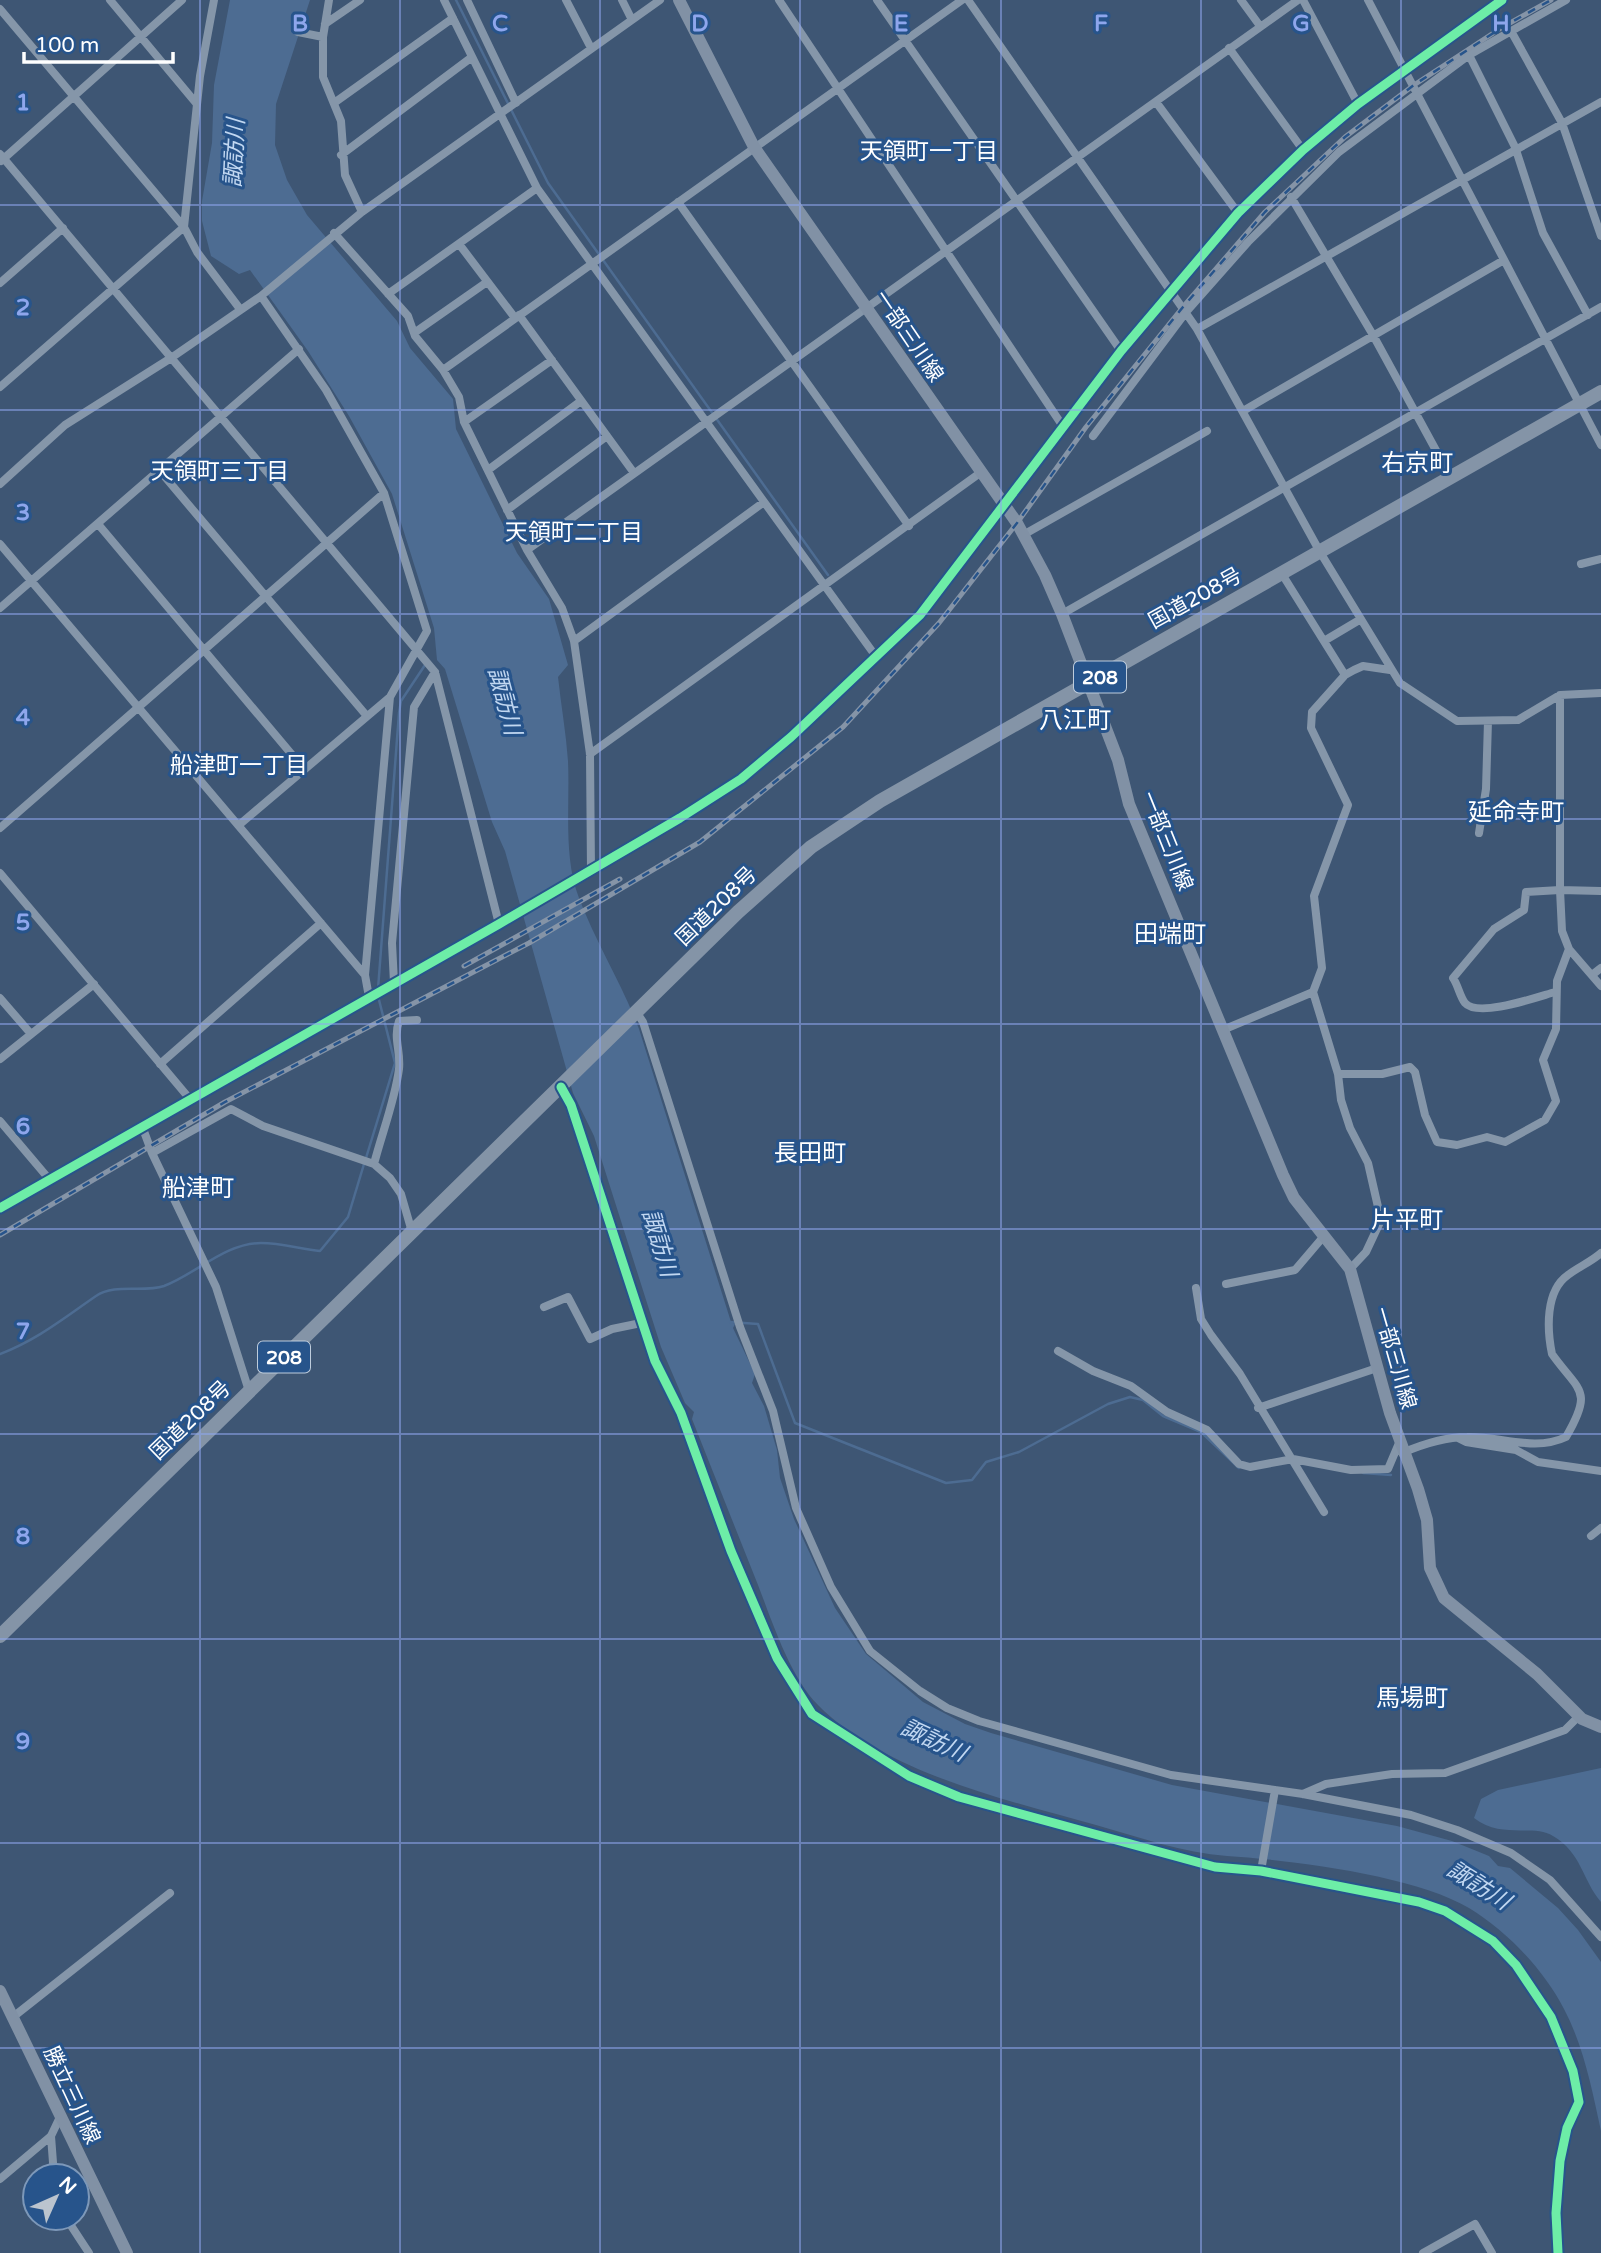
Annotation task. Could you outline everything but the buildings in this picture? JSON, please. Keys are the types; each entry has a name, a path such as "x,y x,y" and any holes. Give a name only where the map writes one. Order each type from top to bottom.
{"highway":[{"name":"国道208号","path":"0,1636 738,912 811,846 891,794 1282,574 1450,475 1601,392"}],"main road":[{"name":"一部三川線","path":"679,0 754,147 1023,535 1062,614 1118,760 1129,804 1283,1175 1294,1198 1350,1269 1401,1448 1419,1489 1427,1520 1430,1568 1444,1598 1537,1674 1579,1716 1601,1727"},
{"name":"勝立三川線","path":"0,1990 127,2253"}],"street":[{"path":"110,0 196,103"},
{"path":"182,0 1,158 63,228 435,672 499,924"},
{"path":"0,387 184,227 196,103 204,45 214,0"},
{"path":"329,0 323,37 323,77 341,121 341,155 345,174 362,212"},
{"path":"325,24 360,0"},
{"path":"444,0 537,188 877,658"},
{"path":"467,0 516,103"},
{"path":"566,0 591,48"},
{"path":"621,0 632,20"},
{"path":"0,484 65,425 171,358 262,295 331,235 362,212 660,0"},
{"path":"779,0 1064,428"},
{"path":"877,0 1121,351"},
{"path":"443,370 962,0"},
{"path":"968,0 1197,329 1320,552 1390,670 1401,683 1457,721 1518,720 1560,695 1601,693"},
{"path":"1241,0 1260,26"},
{"path":"527,550 1229,48 1301,0 1358,104"},
{"path":"1368,0 1601,445"},
{"path":"0,1209 189,1098 286,1047 499,924 741,779 877,658 920,615 1121,351 1238,213 1303,149 1358,104 1502,0"},
{"path":"1093,436 1186,312 1291,197 1339,152 1417,91 1469,55 1566,0"},
{"path":"0,9 184,227 197,251 240,309"},
{"path":"334,103 453,18"},
{"path":"1511,31 1562,123 1601,236"},
{"path":"298,32 323,37"},
{"path":"1229,48 1303,149"},
{"path":"1469,55 1515,147 1543,233 1588,315"},
{"path":"341,155 472,57"},
{"path":"1156,102 1238,213"},
{"path":"1197,329 1462,180 1515,147 1601,102"},
{"path":"388,294 537,188"},
{"path":"1291,197 1373,335 1450,475"},
{"path":"678,202 909,526"},
{"path":"0,282 63,228"},
{"path":"331,235 408,316 414,333 443,370 459,397 464,422 507,510 527,550 562,608 574,641 590,754 591,870"},
{"path":"459,244 551,360 634,473"},
{"path":"1243,411 1504,260"},
{"path":"414,333 487,282"},
{"path":"262,295 326,390 384,493 427,631 390,697 365,975 369,997"},
{"path":"1062,614 1601,307"},
{"path":"0,608 299,349"},
{"path":"464,422 551,360"},
{"path":"488,470 581,401"},
{"path":"1023,535 1207,431"},
{"path":"507,510 607,436"},
{"path":"160,471 366,715"},
{"path":"590,754 980,473"},
{"path":"0,828 384,493"},
{"path":"574,641 764,502"},
{"path":"98,524 304,769"},
{"path":"0,544 365,975"},
{"path":"1581,564 1601,559"},
{"path":"1282,574 1345,675"},
{"path":"1324,642 1361,619"},
{"path":"1350,1269 1366,1252 1381,1220 1368,1163 1350,1128 1341,1100 1338,1074 1313,992 1322,968 1314,896 1348,805 1311,728 1311,720 1312,712 1345,675 1363,666 1390,670"},
{"path":"394,983 392,943 414,707 435,672"},
{"path":"1560,695 1562,931 1569,949 1601,986"},
{"path":"239,825 390,697"},
{"path":"1479,833 1486,789 1488,721"},
{"path":"0,873 189,1098"},
{"path":"1555,992 1486,1009 1474,1009 1464,1002 1453,978 1487,935 1524,909 1526,892 1601,891"},
{"path":"160,1064 321,923"},
{"path":"1338,1074 1382,1074 1410,1067 1415,1072 1425,1115 1437,1142 1457,1144 1487,1137 1505,1142 1545,1120 1556,1101 1543,1060 1556,1029 1555,992 1560,968 1569,949"},
{"path":"1592,975 1601,968"},
{"path":"0,1059 93,984"},
{"path":"1225,1030 1313,992"},
{"path":"0,998 31,1034"},
{"path":"634,1016 643,1022 740,1327 773,1411 796,1508 831,1587 870,1651 920,1691 947,1708 979,1721 1171,1775 1303,1794 1411,1815 1457,1830 1511,1853 1550,1880 1601,1937"},
{"path":"374,1164 398,1072 400,1052 394,1035 399,1021 417,1020"},
{"path":"565,1083 641,1322 681,1413 731,1551 777,1658 812,1714 909,1776 959,1797 1190,1861 1261,1871 1419,1902 1472,1926 1493,1941 1516,1965 1551,2017 1573,2071 1579,2102 1567,2128 1560,2161 1556,2252"},
{"path":"152,1153 231,1109 263,1126 374,1164 390,1178 401,1194 412,1232"},
{"path":"0,1121 49,1179"},
{"path":"142,1126 152,1153 216,1287 249,1392"},
{"path":"1226,1284 1295,1270 1324,1236"},
{"path":"1058,1351 1093,1371 1131,1386 1167,1412 1207,1430 1239,1464 1250,1467 1293,1459 1351,1469 1388,1469 1401,1448 1458,1438 1491,1438 1542,1445 1566,1437 1582,1401 1575,1380 1552,1354 1551,1305 1557,1286 1566,1276 1601,1253"},
{"path":"1196,1288 1201,1319 1240,1374 1258,1408 1293,1459 1324,1512"},
{"path":"544,1307 568,1297 590,1339 612,1329 641,1322"},
{"path":"1258,1408 1377,1368"},
{"path":"1458,1438 1466,1442 1516,1450 1538,1462 1601,1471"},
{"path":"1591,1536 1601,1528"},
{"path":"1303,1794 1326,1784 1392,1774 1445,1773 1565,1731 1579,1716"},
{"path":"1261,1871 1275,1790"},
{"path":"13,2017 170,1893"},
{"path":"0,2179 51,2136 60,2117"},
{"path":"51,2136 53,2162"},
{"path":"1423,2253 1475,2224 1492,2253"},
{"path":"75,2232 89,2253"}],"water":[{"name":"諏訪川","path":"230,0 310,0 276,104 275,145 287,180 307,215 397,321 410,348 453,399 456,429 517,553 549,599 568,665 558,677 568,761 568,831 574,882 586,915 639,1029 731,1322 735,1324 733,1328 755,1374 752,1383 764,1406 777,1450 780,1478 794,1519 835,1608 866,1654 923,1702 965,1724 1172,1785 1397,1826 1452,1841 1489,1856 1498,1866 1510,1868 1558,1908 1601,1962 1601,2131 1582,2053 1556,1994 1523,1952 1497,1928 1469,1908 1445,1896 1385,1878 1284,1861 1178,1848 987,1794 912,1766 877,1749 846,1729 818,1705 799,1680 776,1631 692,1419 694,1412 685,1403 661,1347 594,1136 573,1093 505,851 492,822 445,669 437,660 434,628 392,494 349,416 308,351 250,270 239,274 211,256 202,221 202,201 212,143 214,85"},
{"path":"1601,1768 1601,1902 1570,1850 1553,1836 1545,1832 1496,1828 1474,1818 1481,1799 1498,1790"}],"waterway":[{"path":"456,0 548,183 828,575"},
{"path":"378,989 399,713 401,701 425,665"},
{"path":"366,1158 395,1063 378,996"},
{"path":"0,1354 38,1335 104,1292 164,1286 235,1248 268,1243 320,1251 348,1217 364,1164"},
{"path":"730,1322 758,1324 795,1423 946,1483 972,1480 986,1462 1019,1452 1108,1404 1130,1397 1143,1400 1163,1416 1201,1432 1239,1468"},
{"path":"1363,1473 1391,1475"}],"railway":[{"path":"0,1235 225,1102 529,943 700,842 843,727 939,623 1017,523 1086,427 1183,307 1265,212 1345,137 1414,85 1501,28 1551,0"},
{"path":"464,966 620,879"}],"cycle path":[{"path":"0,1208 499,924 680,818 741,779 791,737 920,615 1121,351 1238,213 1303,150 1358,104 1502,0"},
{"path":"561,1087 571,1105 655,1361 681,1413 731,1551 777,1658 812,1714 909,1776 959,1797 1215,1867 1261,1871 1419,1902 1445,1911 1493,1941 1516,1965 1551,2017 1573,2071 1579,2102 1567,2128 1560,2161 1556,2213 1558,2253"}],"district":[{"name":"天領町一丁目","path":"929,151"},
{"name":"右京町","path":"1417,463"},
{"name":"天領町三丁目","path":"220,471"},
{"name":"天領町二丁目","path":"574,532"},
{"name":"八江町","path":"1075,720"},
{"name":"船津町一丁目","path":"239,765"},
{"name":"延命寺町","path":"1516,812"},
{"name":"田端町","path":"1170,934"},
{"name":"長田町","path":"810,1153"},
{"name":"船津町","path":"198,1188"},
{"name":"片平町","path":"1407,1220"},
{"name":"馬場町","path":"1412,1698"}]}
